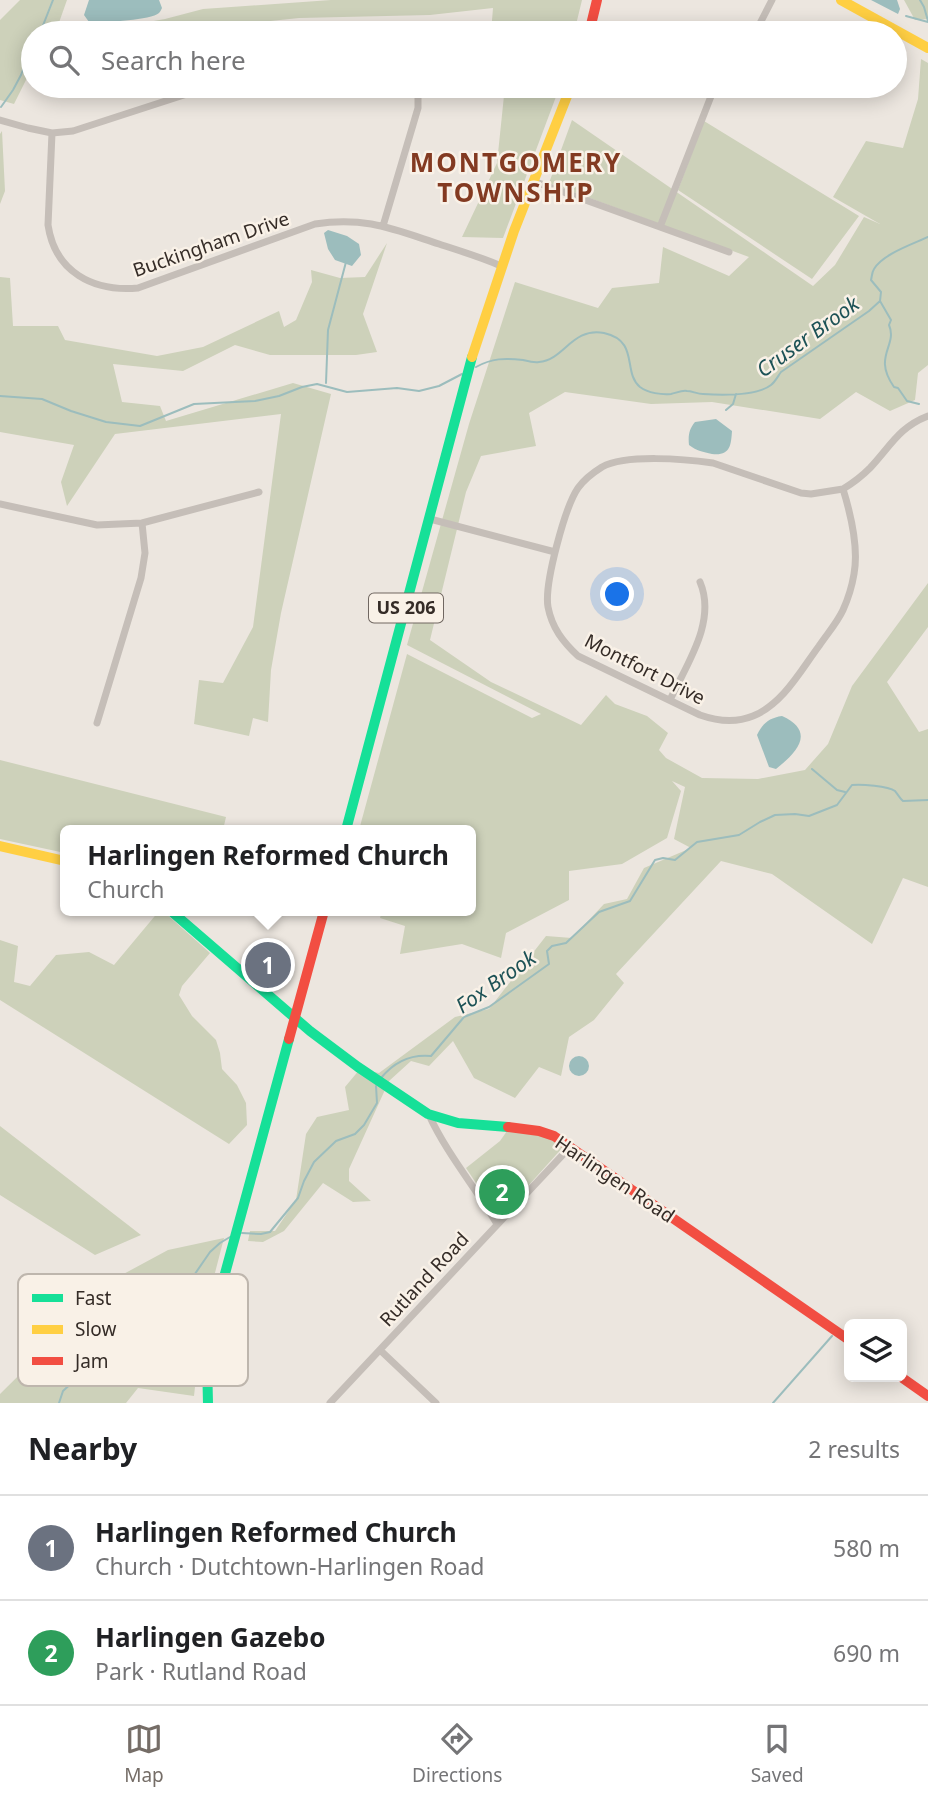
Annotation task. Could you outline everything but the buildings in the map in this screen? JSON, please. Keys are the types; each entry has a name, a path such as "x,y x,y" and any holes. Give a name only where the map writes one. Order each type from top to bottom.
{"main road":[{"path":"592,21 597,0"},
{"path":"841,0 879,21"},
{"path":"907,36 928,48"},
{"name":"US 206","path":"347,825 472,357 502,266 565,98"},
{"path":"0,846 60,860"},
{"name":"Harlingen Road","path":"177,916 294,1018 374,1078 428,1114 454,1122 541,1131 554,1136 844,1337"},
{"path":"224,1274 323,916"},
{"path":"907,1381 928,1396"}],"street":[{"path":"761,21 772,0"},
{"path":"0,120 52,133 74,131 175,98"},
{"path":"383,226 418,108 418,98"},
{"path":"660,227 710,98"},
{"name":"Buckingham Drive","path":"52,133 48,225 50,239 60,258 76,275 96,285 120,290 138,288 315,225 336,221 383,226 502,266"},
{"path":"533,181 729,252"},
{"path":"844,489 870,468 900,432 928,416"},
{"name":"Montfort Drive","path":"643,459 698,461 713,463 801,493 820,494 844,489 855,549 855,572 849,596 839,617 787,689 761,713 743,719 711,719 578,656 564,642 553,624 547,596 555,552 577,489 602,467 616,462 643,459"},
{"path":"0,504 97,525 142,523 259,492"},
{"path":"430,519 555,552"},
{"path":"97,723 141,578 145,553 142,523"},
{"path":"670,701 698,642 704,614 700,582"},
{"path":"428,1114 497,1224"},
{"name":"Rutland Road","path":"330,1403 570,1146"},
{"path":"380,1350 436,1403"}],"green space":[{"path":"20,0 67,0 60,21 21,21 21,90 14,104 0,100 0,20"},
{"path":"331,0 582,0 577,21 492,21 493,8 430,15 270,21 154,21 203,9"},
{"path":"904,0 928,0 928,19 915,20"},
{"path":"921,59 928,63 928,365 918,373 915,400 890,411 856,392 820,419 712,402 651,404 565,392 529,413 536,446 481,456 466,492 430,640 491,682 581,725 606,695 615,704 647,716 668,733 659,750 666,758 702,778 758,779 805,770 828,744 852,686 928,583 928,627 887,682 919,732 928,729 928,887 903,878 872,944 772,874 721,861 616,974 624,983 594,1020 569,1037 561,1076 539,1067 515,1098 474,1078 453,1041 429,1066 411,1061 389,1081 349,1169 349,1181 371,1201 353,1202 323,1183 284,1231 263,1242 248,1241 250,1231 275,1231 296,1200 306,1134 317,1117 349,1110 345,1087 360,1069 379,1073 455,1017 489,1009 546,936 572,938 604,904 627,899 644,868 691,848 674,839 685,787 672,781 681,791 667,838 622,864 569,871 569,900 506,933 501,958 462,944 400,954 405,926 381,916 476,916 476,825 360,825 407,654 532,718 541,714 407,645 469,424 515,282 598,308 612,288 659,283 663,247 729,276 749,257 549,183 572,120 813,286 835,265 864,217 880,224 833,197 866,141 903,148 918,99"},
{"path":"504,98 556,98 503,238 462,237 497,163"},
{"path":"704,121 859,216 812,279 678,190"},
{"path":"2,131 5,191 0,204 0,134"},
{"path":"387,243 363,314 377,352 356,355 270,355 235,345 183,371 113,364 122,402 160,406 166,421 293,383 331,394 281,613 271,670 268,722 253,718 249,736 194,724 199,680 223,683 253,627 281,414 115,434 67,506 61,482 74,445 0,432 0,277 10,278 13,326 58,326 65,340 157,356 203,347 279,311 284,327 296,320 312,282 311,270 340,278 365,277"},
{"path":"0,760 226,817 224,825 60,825 60,852 0,839"},
{"path":"155,916 169,916 210,953 182,986 179,995 192,1016 216,1040 222,1069 237,1085 246,1103 247,1125 229,1144 0,1000 0,940 18,946 14,982 30,986 56,955 89,952 114,965"},
{"path":"0,1126 141,1235 95,1255 0,1195"},
{"path":"507,1131 537,1135 564,1146 501,1216 498,1216 466,1168 500,1141"},
{"path":"224,1238 215,1274 124,1274 168,1250"},
{"path":"18,1376 18,1386 195,1386 194,1396 138,1388 126,1403 0,1403 0,1394"}],"water":[{"path":"89,0 159,0 162,8 154,15 128,20 88,21 84,15"},
{"path":"871,0 897,0 900,9 898,14"},
{"path":"328,230 347,236 359,244 361,255 352,266 335,260 328,249 324,233"},
{"path":"716,419 732,431 726,452 712,454 689,445 689,433 695,422"},
{"path":"782,716 793,722 801,736 796,749 776,769 769,767 757,735 767,722"},
{"path":"579,1056 586,1059 589,1066 586,1073 579,1076 572,1073 569,1066 572,1059"}],"waterway":[{"path":"45,21 53,0"},
{"path":"920,0 928,21"},
{"path":"906,16 928,22"},
{"path":"1,107 21,75"},
{"name":"Cruser Brook","path":"476,367 499,359 535,362 548,360 576,339 593,332 615,337 622,343 635,381 647,391 663,394 685,391 719,395 765,389 781,372 880,301 881,292 871,280 873,270 878,264 899,250 928,237"},
{"path":"326,383 328,330 346,262"},
{"path":"880,301 891,320 885,359 888,376 907,401 919,404"},
{"name":"Cruser Brook","path":"0,396 42,399 106,422 140,426 194,404 255,401 317,384 347,392 397,388 419,391 439,386 462,374"},
{"path":"726,410 733,404 736,394"},
{"path":"812,769 837,790 845,792"},
{"name":"Fox Brook","path":"381,1078 403,1060 416,1056 431,1056 464,1017 489,1007 549,964 547,951 552,946 566,943 599,912 630,901 655,860 675,860 697,842 739,835 775,815 809,816 837,805 852,785 892,789 903,801 928,800"},
{"name":"Fox Brook","path":"242,1233 270,1232 298,1198 314,1162 336,1141 355,1134 364,1125 377,1103 376,1086"},
{"name":"Fox Brook","path":"195,1274 210,1252 230,1237"},
{"path":"773,1403 832,1336"},
{"name":"Fox Brook","path":"59,1403 63,1391 68,1386"}],"traffic: fast":[{"path":"347,825 472,357"},
{"path":"177,916 310,1031 428,1114 458,1123 508,1127"},
{"path":"225,1274 289,1039"},
{"path":"208,1386 208,1403"}],"traffic: slow":[{"path":"841,0 879,21"},
{"path":"907,36 928,48"},
{"path":"472,357 514,231 566,98"},
{"path":"0,846 60,860"}],"traffic: jam":[{"path":"592,21 597,0"},
{"path":"289,1039 323,916"},
{"path":"508,1127 554,1136 844,1337"},
{"path":"907,1381 928,1396"}],"place":[{"name":"Harlingen Reformed Church","path":"268,965"},
{"name":"Harlingen Gazebo","path":"502,1192"}],"district":[{"name":"MONTGOMERY TOWNSHIP","path":"516,178"}]}
